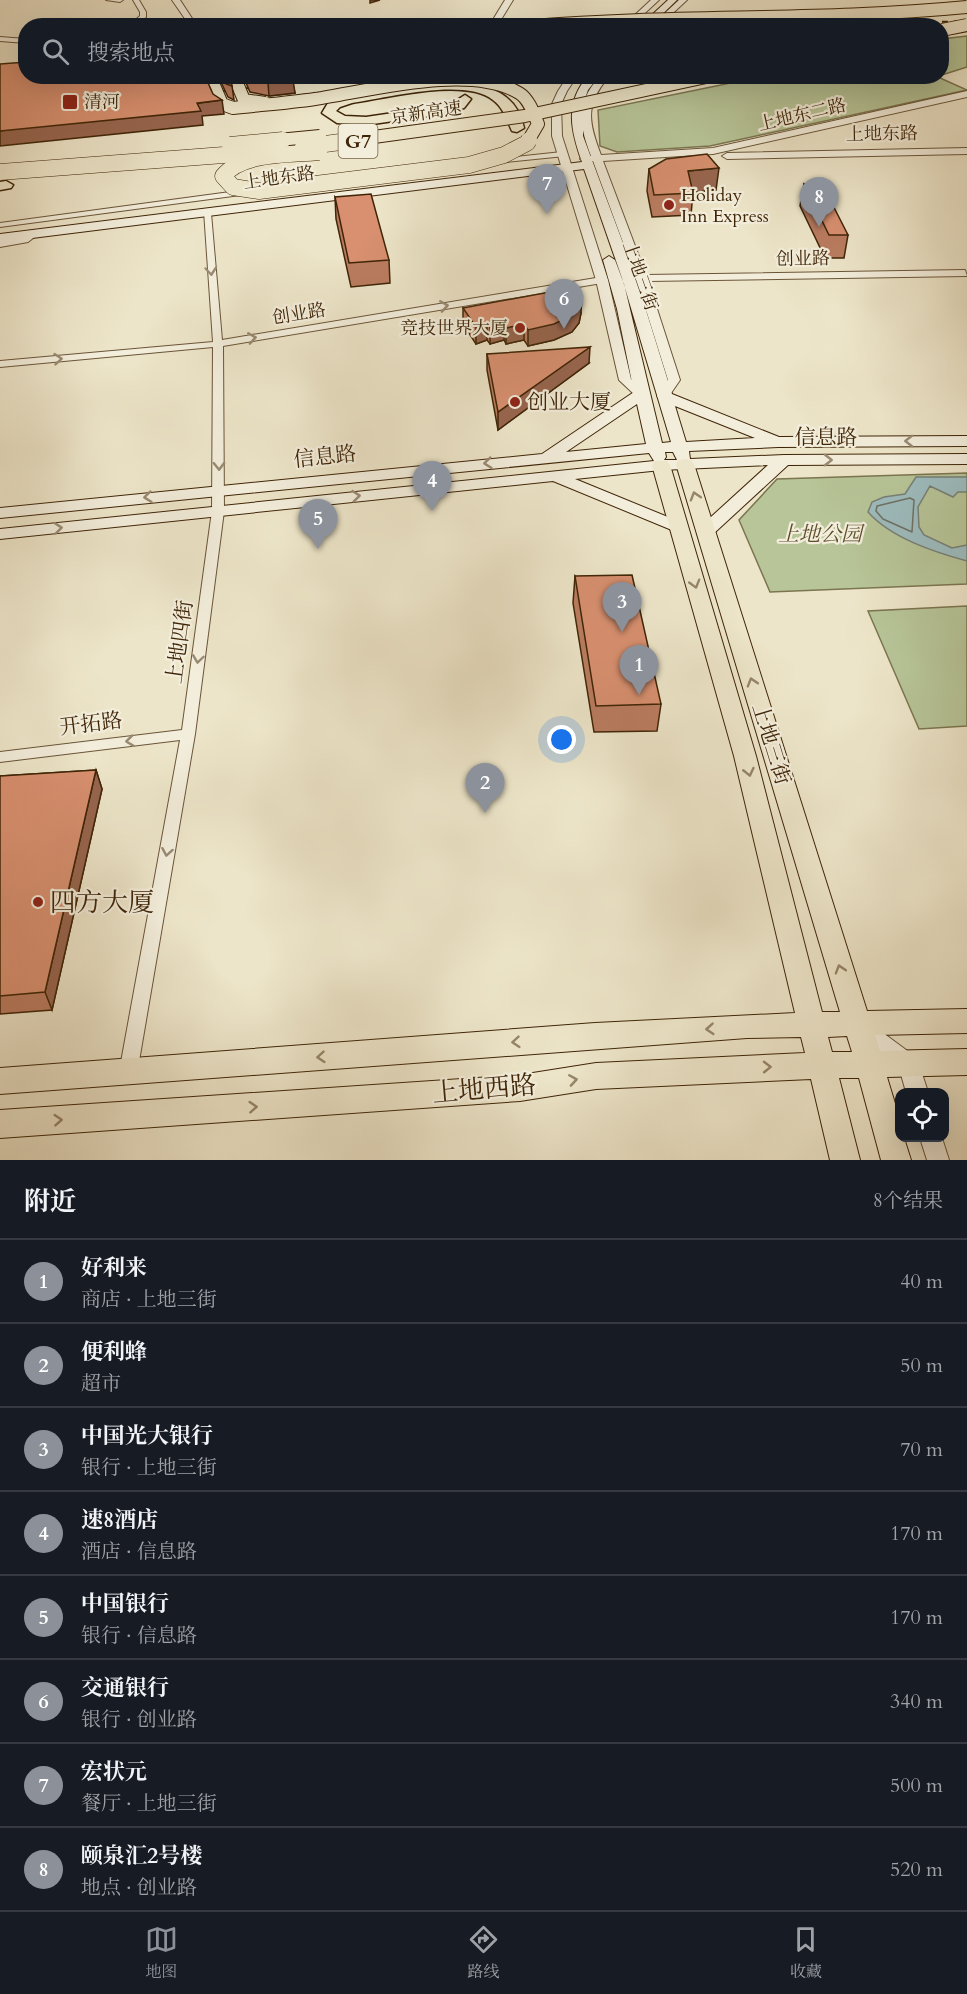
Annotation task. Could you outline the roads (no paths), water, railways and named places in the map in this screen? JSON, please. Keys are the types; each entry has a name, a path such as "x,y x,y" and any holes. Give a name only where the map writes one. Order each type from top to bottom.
{"highway":[{"path":"639,18 837,18 967,7"},
{"path":"949,23 967,16"},
{"path":"949,26 967,25"},
{"path":"214,84 225,106 272,104 416,84"},
{"path":"224,84 231,101 248,106"},
{"path":"237,84 244,100 272,104"},
{"path":"501,84 521,94 538,124 527,143 504,156 469,165 259,191 234,187 228,184 223,176 231,167 247,161 521,122"},
{"name":"京新高速","path":"0,163 226,146 375,129 531,105 629,84"},
{"name":"京新高速","path":"2,181 521,122 678,84"},
{"path":"374,90 438,85 462,92 465,99 459,105 442,110 366,121 342,120 329,113 331,106 336,103 351,100 440,88 473,88 498,96 517,124 521,122"},
{"path":"2,181 319,152"}],"main road":[{"path":"644,18 664,0"},
{"path":"653,18 673,0"},
{"path":"578,84 569,97 565,114 579,161"},
{"path":"579,161 574,114 578,97 588,84"},
{"name":"上地东路","path":"0,238 552,169 579,161"},
{"name":"上地东路","path":"0,232 431,175 579,161"},
{"name":"上地三街","path":"579,161 682,455 870,1065 896,1160"},
{"name":"上地三街","path":"622,279 641,394 746,756 820,1066 845,1160"},
{"path":"546,458 641,394"},
{"path":"663,396 778,442"},
{"name":"信息路","path":"682,455 778,442 967,441"},
{"path":"658,457 682,455"},
{"name":"信息路","path":"682,455 784,460 967,459"},
{"name":"信息路","path":"0,513 546,458 658,457"},
{"name":"信息路","path":"0,534 552,475 658,457"},
{"path":"706,531 784,460"},
{"path":"552,475 679,528"},
{"name":"上地西路","path":"0,1081 747,1026 967,1021"},
{"name":"上地西路","path":"0,1124 520,1088 596,1076 967,1062"}],"street":[{"path":"109,0 120,0"},
{"path":"176,0 188,18"},
{"path":"498,18 509,0"},
{"path":"635,18 655,0"},
{"path":"663,18 683,0"},
{"path":"138,1 143,12 141,18"},
{"path":"0,39 18,40"},
{"path":"567,84 559,96 553,114 557,136 579,161"},
{"path":"579,161 589,137 585,115 587,98 598,84"},
{"name":"上地东二路","path":"716,154 967,94"},
{"name":"上地东二路","path":"716,154 787,141 967,99"},
{"path":"787,141 797,154"},
{"name":"上地东路","path":"579,161 716,154 967,152"},
{"path":"0,225 433,168 579,161"},
{"name":"上地三街","path":"579,161 622,279"},
{"name":"上地四街","path":"128,1073 188,734 218,511 218,344 207,213"},
{"path":"0,244 25,240 33,235"},
{"name":"创业路","path":"0,364 218,344 622,279 965,273"},
{"name":"开拓路","path":"0,757 188,734"},
{"path":"857,1025 909,1065 916,1088"},
{"path":"933,1142 938,1160"}],"water":[{"path":"916,477 967,477 967,492 958,492 953,497 930,486 918,507 919,527 924,535 952,548 967,545 967,561 901,537 868,512 872,502 884,497 905,494"}],"railway":[{"path":"949,22 967,21"},
{"path":"197,94 283,84"},
{"path":"206,108 384,84"}],"place":[{"name":"清河","path":"70,102"},
{"name":"Holiday Inn Express","path":"669,205"},
{"name":"宏状元","path":"547,214"},
{"name":"颐泉汇2号楼","path":"819,227"},
{"name":"竞技世界大厦","path":"520,328"},
{"name":"交通银行","path":"564,329"},
{"name":"创业大厦","path":"515,402"},
{"name":"速8酒店","path":"432,511"},
{"name":"中国银行","path":"318,549"},
{"name":"中国光大银行","path":"622,632"},
{"name":"好利来","path":"639,695"},
{"name":"便利蜂","path":"485,813"},
{"name":"四方大厦","path":"38,902"}],"park label":[{"name":"上地公园","path":"820,534"}]}
